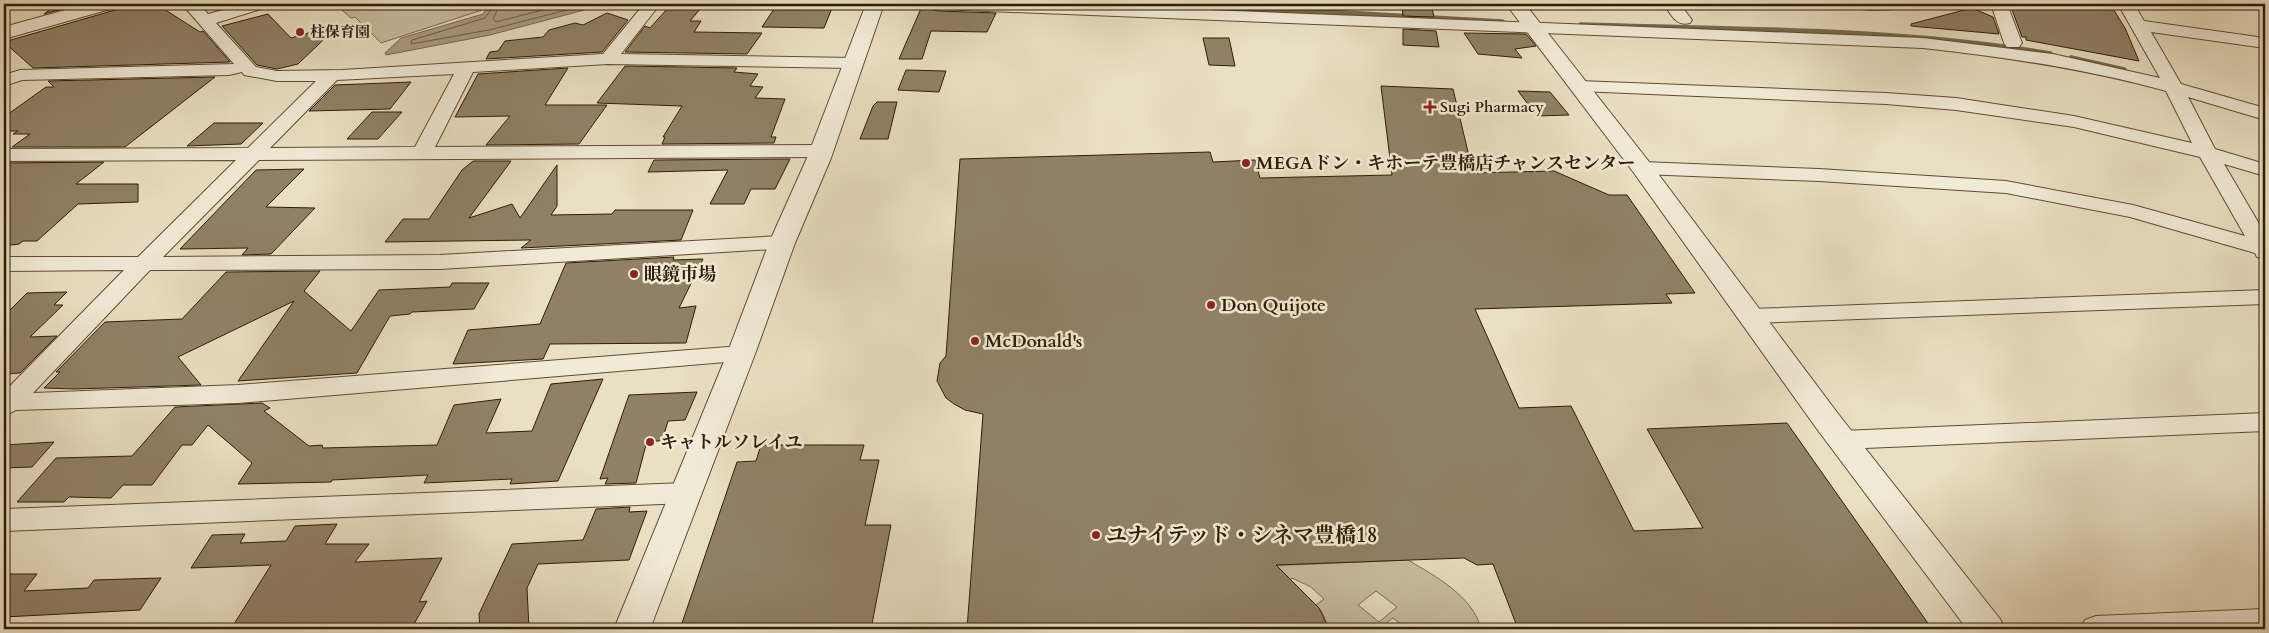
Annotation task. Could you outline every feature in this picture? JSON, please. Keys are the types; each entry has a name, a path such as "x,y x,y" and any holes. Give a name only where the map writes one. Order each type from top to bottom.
{"street":[{"path":"4,33 107,4"},
{"path":"190,4 250,71 277,76 332,75 608,60 853,63"},
{"path":"204,21 261,4"},
{"path":"608,60 652,4"},
{"path":"632,629 741,354 782,243 821,152 875,4"},
{"path":"938,4 1684,20 1915,32 2013,43 2265,103"},
{"path":"1223,4 1525,17 1923,43 2060,61 2170,80 2265,114"},
{"path":"1672,4 1684,20"},
{"path":"1999,4 2013,43"},
{"path":"2126,4 2170,80 2207,152 2264,249"},
{"path":"1525,17 1642,168 1842,440 1987,629"},
{"path":"2139,25 2265,43"},
{"path":"4,60 12,78 229,70 246,66"},
{"path":"422,153 466,68"},
{"path":"6,397 30,381 143,264 332,75"},
{"path":"1579,86 1955,104 2060,118 2128,131 2265,170"},
{"path":"4,154 821,152"},
{"path":"1642,168 2006,187 2133,211 2264,249"},
{"path":"4,264 440,262 782,243"},
{"path":"1750,316 2265,297"},
{"path":"6,397 238,394 741,354"},
{"path":"1842,440 2265,422"},
{"path":"4,520 686,493"},
{"path":"2096,629 2265,622"}],"shaded area":[{"path":"340,4 475,4 482,10 381,43 355,17 351,18 342,10 345,9"},
{"path":"1408,560 1441,580 1462,597 1477,617 1481,629 1407,629 1393,618 1378,629 1327,629 1324,616 1316,605 1324,599 1311,587 1292,578 1287,586 1264,566","holes":["1376,591 1397,607 1379,622 1358,605"]}],"water":[{"path":"481,4 607,4 490,35 386,55 385,53 401,38 483,14 487,8"},
{"path":"1817,4 1917,4 1893,10 1880,10"}],"building":[{"path":"58,4 81,4 44,14"},
{"path":"118,4 156,4 200,32 203,31 230,62 33,68 4,42 115,10"},
{"path":"923,4 928,4 931,9 938,11 996,13 987,32 931,31 922,59 899,59"},
{"path":"1402,4 1431,4 1434,17 1403,16"},
{"path":"2010,4 2110,4 2125,28 2139,61 2026,40 2026,37 2022,37"},
{"path":"677,6 701,8 690,21 701,21 694,32 762,33 747,54 625,52 645,26 650,28 668,8"},
{"path":"776,6 824,6 832,8 824,28 762,27"},
{"path":"1972,8 1993,17 1999,34 1911,26 1911,24"},
{"path":"607,13 628,20 602,52 486,59 490,52 498,51 505,41 543,37 549,30 575,23 583,25"},
{"path":"268,14 291,38 340,24 298,64 277,69 257,65 222,26"},
{"path":"1403,29 1436,31 1439,47 1403,45"},
{"path":"1464,33 1526,34 1536,46 1515,49 1522,58 1478,54"},
{"path":"1203,38 1229,38 1235,66 1209,65"},
{"path":"625,66 737,68 734,72 758,74 750,86 763,87 755,98 785,99 771,137 776,137 774,143 662,144 665,137 663,137 682,106 597,103"},
{"path":"568,68 545,105 607,105 579,144 486,145 510,116 455,117 478,74"},
{"path":"906,70 946,71 939,92 898,90"},
{"path":"215,77 125,147 12,147 30,134 13,134 18,131 4,131 4,117 46,87 54,87 48,81"},
{"path":"411,82 390,109 309,111 335,85"},
{"path":"1381,86 1453,89 1473,173 1554,171 1609,195 1627,195 1695,293 1666,294 1672,303 1475,309 1519,408 1571,406 1634,531 1703,528 1647,429 1787,423 1932,629 1518,629 1493,564 1477,565 1464,558 1276,565 1319,608 1329,629 967,629 983,414 965,410 954,404 946,398 937,381 940,363 946,356 960,159 1210,152 1213,162 1255,160 1260,178 1392,175"},
{"path":"1518,91 1550,92 1569,115 1537,116"},
{"path":"877,102 897,102 888,139 860,139 873,106"},
{"path":"372,112 402,112 378,139 347,139"},
{"path":"214,123 263,123 241,144 187,146"},
{"path":"790,159 775,189 751,189 744,204 710,204 728,170 648,172 654,160"},
{"path":"473,161 511,161 469,218 512,204 520,218 557,165 557,206 551,215 612,214 615,210 693,210 681,240 521,248 531,240 385,242 403,219 429,219 462,170"},
{"path":"104,162 76,184 138,184 138,202 78,204 37,241 23,241 19,244 4,246 4,163"},
{"path":"304,169 266,207 315,208 271,254 242,255 248,248 180,249 256,170"},
{"path":"674,257 673,260 703,259 679,308 696,306 686,343 550,344 543,359 453,364 468,330 540,324 566,263"},
{"path":"320,271 304,291 351,331 379,290 450,287 452,283 489,283 474,309 412,312 410,314 390,316 357,373 238,381 294,301 178,357 201,385 74,389 44,388 60,372 56,372 105,322 182,319 226,272"},
{"path":"67,292 54,305 63,305 30,337 57,336 20,373 4,374 4,316 27,293"},
{"path":"603,379 558,481 510,484 512,479 424,483 428,475 332,480 331,482 238,484 252,463 208,425 192,445 182,445 152,485 123,485 111,498 69,497 64,502 17,502 56,458 132,456 175,407 262,403 270,408 264,411 309,446 322,445 323,448 437,445 454,405 501,399 486,433 532,431 551,384"},
{"path":"697,392 685,420 668,421 662,441 647,441 636,483 605,484 608,478 600,479 629,395"},
{"path":"54,442 32,467 4,468 4,445"},
{"path":"761,445 864,445 860,460 879,460 865,525 891,525 871,629 680,629 737,462 756,461"},
{"path":"630,507 629,512 647,511 629,560 538,564 527,588 529,629 480,629 479,614 512,544 583,540 596,509"},
{"path":"337,524 325,544 369,544 355,562 442,558 419,602 427,601 414,624 402,625 400,629 231,629 271,565 191,568 212,535 245,534 240,543 286,541 295,526"},
{"path":"4,574 37,574 24,591 88,588 94,580 161,578 140,610 4,617"}],"waterway":[{"path":"1074,4 1343,13 1502,22"},
{"path":"1581,25 1875,35 1992,45 2050,54"},
{"path":"2071,58 2124,70"}],"place":[{"name":"柱保育園","path":"300,32"},
{"name":"Sugi Pharmacy","path":"1430,107"},
{"name":"MEGAドン・キホーテ豊橋店チャンスセンター","path":"1246,163"},
{"name":"眼鏡市場","path":"634,274"},
{"name":"Don Quijote","path":"1211,305"},
{"name":"McDonald's","path":"975,341"},
{"name":"キャトルソレイユ","path":"650,442"},
{"name":"ユナイテッド・シネマ豊橋18","path":"1096,535"}]}
